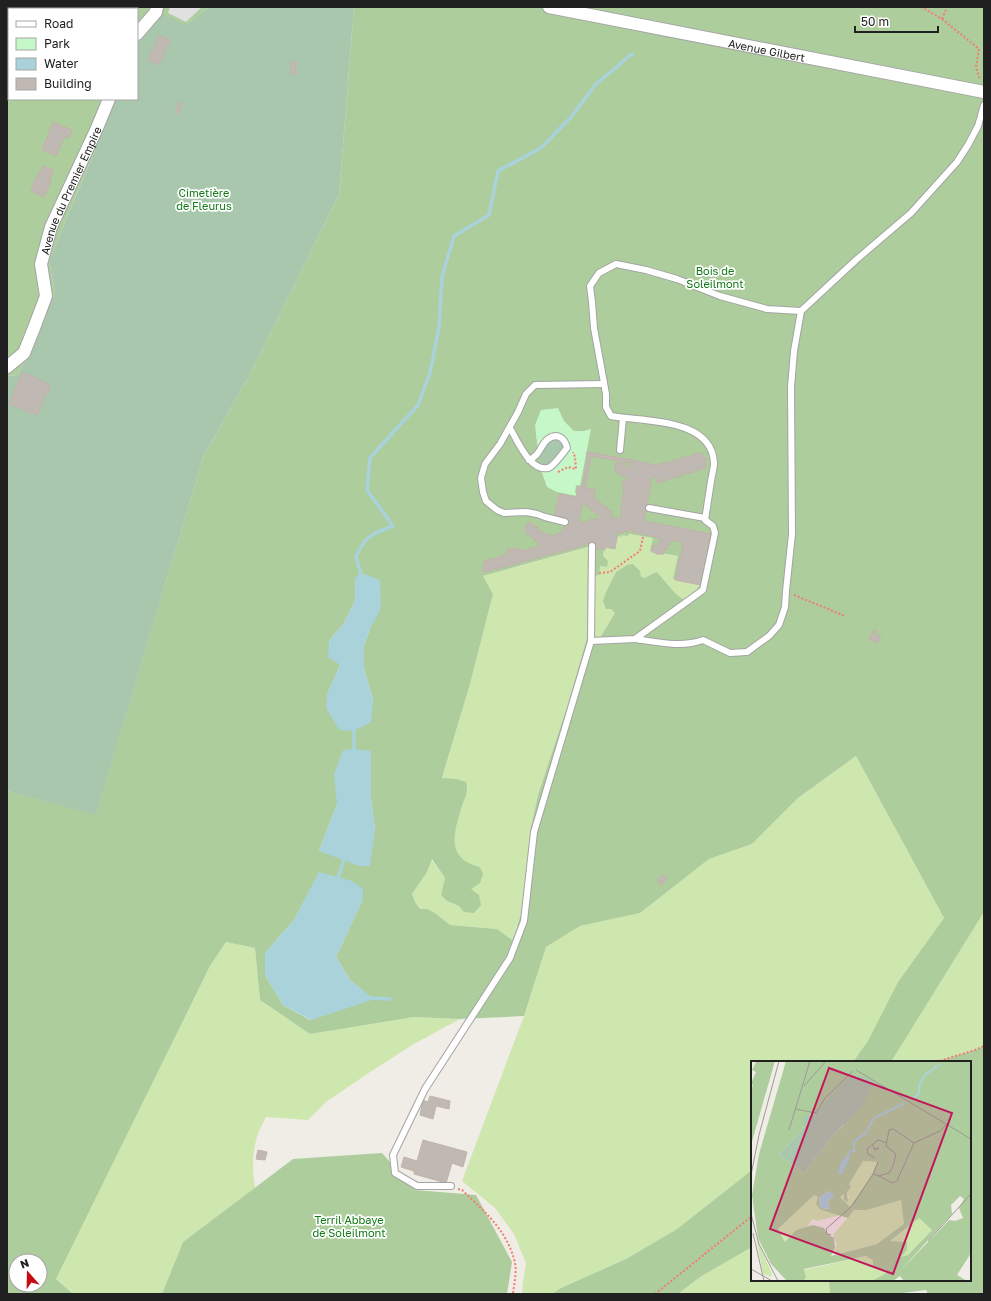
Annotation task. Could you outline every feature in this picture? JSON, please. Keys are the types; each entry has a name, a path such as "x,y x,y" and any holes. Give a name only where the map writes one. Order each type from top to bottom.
{"street":[{"path":"138,33 156,12 157,7"},
{"name":"Avenue Gilbert","path":"549,7 982,87"},
{"name":"Avenue du Premier Empire","path":"7,367 24,353 34,328 46,296 41,264 51,226 109,100"}],"lane":[{"path":"591,641 635,639 692,644 703,640 730,653 747,652 769,636 779,625 785,606 792,534 792,387 794,351 801,311 856,260 911,213 952,167 968,145 978,126 984,105"},
{"path":"705,518 714,463 712,453 702,438 696,433 683,427 667,423 611,416 606,407 604,384 594,328 590,286 599,273 616,264 646,270 677,279 720,296 767,309 801,311"},
{"path":"565,522 526,512 504,513 497,510 486,501 481,478 485,464 510,428 526,394 535,385 604,384"},
{"path":"620,450 623,418"},
{"path":"510,428 529,460 536,466 547,469 551,467 567,448 566,442 562,438 556,436 550,438 546,441 538,454 529,460"},
{"path":"635,639 703,590 715,533 713,526 705,520 705,518 649,508"},
{"path":"450,1186 417,1186 395,1173 393,1155 426,1089 510,958 524,921 534,832 591,641 592,546"}],"path":[{"path":"921,7 942,19 979,49 976,67 982,87"},
{"path":"942,19 947,7"},
{"path":"547,469 557,472 568,467 576,470 574,452 567,448"},
{"path":"592,573 610,572 640,551 643,537"},
{"path":"786,591 845,616"},
{"path":"939,1061 984,1046"},
{"path":"450,1186 462,1190 492,1218 509,1244 515,1264 513,1294"},
{"path":"655,1294 751,1217"}],"green space":[{"path":"7,7 209,7 186,25 141,38 138,46 138,8 8,8 8,100 116,100 49,261 55,293 18,375 7,376"},
{"name":"Cimetière de Fleurus","path":"209,7 354,7 339,195 249,376 204,455 96,815 7,791 7,376 18,375 55,293 49,261 116,100 138,100 138,46 141,38 163,14 186,25"},
{"name":"Bois de Soleilmont","path":"354,7 984,7 984,912 892,1061 854,1061 868,1041 898,982 944,918 856,756 798,798 752,844 709,859 640,913 580,926 546,947 524,1016 460,1019 414,1017 310,1034 260,1000 255,948 226,942 210,966 56,1279 73,1294 7,1294 7,791 96,814 204,455 249,376 339,195","holes":["629,534 653,538 650,551 678,556 673,579 700,585 686,602 675,593 657,572 645,578 641,577 640,571 633,564 627,565 616,572 606,592 603,601 606,609 611,609 615,613 598,641 594,640 594,576 599,575 600,566 607,567 608,561 603,556 604,547 615,549 617,536 622,537 622,535 628,536","588,547 587,638 568,704 538,795 531,827 522,910 516,930 512,940 497,929 450,925 435,913 427,909 420,909 412,894 427,872 432,859 445,878 441,895 447,901 459,906 464,912 474,913 481,905 479,895 471,889 480,883 483,874 480,867 461,858 455,843 457,825 467,792 466,782 456,779 442,778 470,684 493,594 483,576","355,578 370,629 364,645 364,668 373,700 327,695 340,665 329,641 344,623 355,601","370,751 371,800 375,829 319,851 337,804","319,873 363,899 336,957 350,980 373,999 310,1020 283,1005 265,975 265,953 294,920"]},
{"path":"558,408 564,421 574,431 591,429 580,486 576,485 575,493 578,493 577,496 557,492 547,487 541,470 550,466 564,448 560,440 552,439 538,452 535,425 541,410"},
{"path":"549,440 560,440 564,448 550,466 543,466 539,455"},
{"path":"628,534 653,538 651,551 678,556 700,585 686,602 675,593 657,572 645,579 616,572 606,592 611,609 615,613 598,641 594,641 594,576 600,566 604,547 617,536 622,537 622,535"},
{"path":"589,547 587,638 568,704 538,795 531,827 522,910 512,940 497,929 450,925 435,913 420,909 412,894 427,872 431,859 445,878 441,895 447,901 459,906 471,889 480,867 464,862 457,853 455,845 456,825 468,788 442,779 470,684 493,594 483,576"},
{"path":"856,756 944,918 898,982 868,1042 854,1061 751,1061 751,1171 677,1229 626,1259 561,1288 552,1294 522,1294 526,1263 514,1234 495,1208 462,1181 524,1016 546,947 580,926 640,913 709,859 752,844 798,798"},
{"path":"984,912 984,1046 939,1061 892,1061"},
{"path":"226,942 255,948 260,1000 310,1034 414,1017 460,1019 412,1045 367,1074 326,1102 308,1120 266,1117 259,1131 254,1152 253,1174 255,1188 183,1242 162,1294 73,1294 56,1279 210,966"},
{"path":"984,1046 984,1294 928,1294 926,1290 894,1294 830,1294 829,1281 971,1281 971,1061 939,1061"},
{"name":"Terril Abbaye de Soleilmont","path":"382,1153 415,1190 476,1195 512,1262 507,1294 162,1294 183,1242 293,1159"},
{"path":"751,1171 751,1248 700,1277 678,1294 552,1294 561,1288 626,1259 677,1229"},
{"path":"751,1248 751,1281 829,1281 830,1294 678,1294 700,1277"}],"shaded area":[{"path":"170,7 202,7 186,22 168,13"}],"water":[{"path":"361,573 380,580 381,608 370,629 364,645 364,668 373,700 371,722 354,731 339,730 326,708 327,695 340,665 328,657 329,641 344,623 355,601 355,578"},
{"path":"354,749 371,751 371,800 375,829 370,866 359,866 319,851 337,804 334,774 343,750"},
{"path":"319,872 352,881 363,889 363,899 336,957 350,980 374,999 311,1020 283,1005 265,975 265,953 294,920"}],"building":[{"path":"114,7 116,8 102,8"},
{"path":"159,35 170,40 159,65 148,60"},
{"path":"291,62 296,62 296,74 291,74"},
{"path":"179,102 182,103 178,114 175,113"},
{"path":"53,122 72,130 68,139 64,137 56,156 42,150"},
{"path":"43,166 54,170 44,197 31,191 37,175 38,176"},
{"path":"22,372 50,384 48,389 50,391 46,394 37,415 9,404"},
{"path":"587,452 633,460 632,463 591,456 585,488 582,487 588,455 586,454"},
{"path":"697,453 703,454 702,458 707,458 705,469 700,468 699,471 694,470 694,473 689,472 689,474 684,473 683,476 678,475 678,478 667,478 667,481 662,480 662,483 656,482 657,478 652,477 644,521 711,534 701,585 675,580 683,542 671,540 667,550 664,549 664,554 656,554 652,552 653,545 658,546 660,538 632,532 633,530 629,529 629,532 618,532 615,549 605,547 605,550 594,548 596,543 591,542 590,544 586,543 585,546 580,545 580,547 575,547 574,549 569,548 569,550 564,550 563,552 558,551 558,553 553,553 553,555 547,554 547,556 542,555 541,558 531,558 530,561 520,561 520,564 510,564 509,567 499,567 499,570 493,568 493,571 482,571 485,560 490,561 490,558 500,558 501,555 506,556 507,549 512,550 513,548 528,551 528,548 538,548 539,542 534,541 535,538 526,534 525,530 528,522 533,524 533,526 538,527 537,530 542,531 542,533 556,536 556,533 561,534 563,527 568,528 571,521 554,518 559,494 576,497 578,486 596,490 594,499 599,500 598,503 603,504 603,506 608,507 607,510 612,511 611,517 620,519 624,488 622,487 623,481 626,482 627,477 619,475 620,473 615,472 616,462 626,464 626,466 631,467 633,460 659,466 660,463 670,463 671,461 676,461 676,459 681,460 681,457 691,457 692,454 697,455","holes":["582,504 587,505 587,507 592,508 591,511 601,515 600,519 595,518 595,520 590,519 589,522 579,522"]},
{"path":"874,630 877,631 875,633 881,637 877,643 869,639"},
{"path":"662,875 667,879 661,885 657,881"},
{"path":"430,1096 450,1101 449,1109 436,1106 433,1119 420,1115 423,1100 428,1102"},
{"path":"423,1140 467,1152 463,1167 452,1163 446,1183 414,1174 414,1171 401,1167 404,1157 417,1161"},
{"path":"258,1150 267,1152 265,1160 256,1159"}],"waterway":[{"path":"362,577 356,557 362,545 370,537 393,526 367,490 370,458 418,405 430,373 439,327 442,277 454,236 489,215 498,171 541,148 571,117 596,84 632,54"},
{"path":"354,727 354,753"},
{"path":"337,881 345,856"},
{"path":"370,998 390,999"}]}
